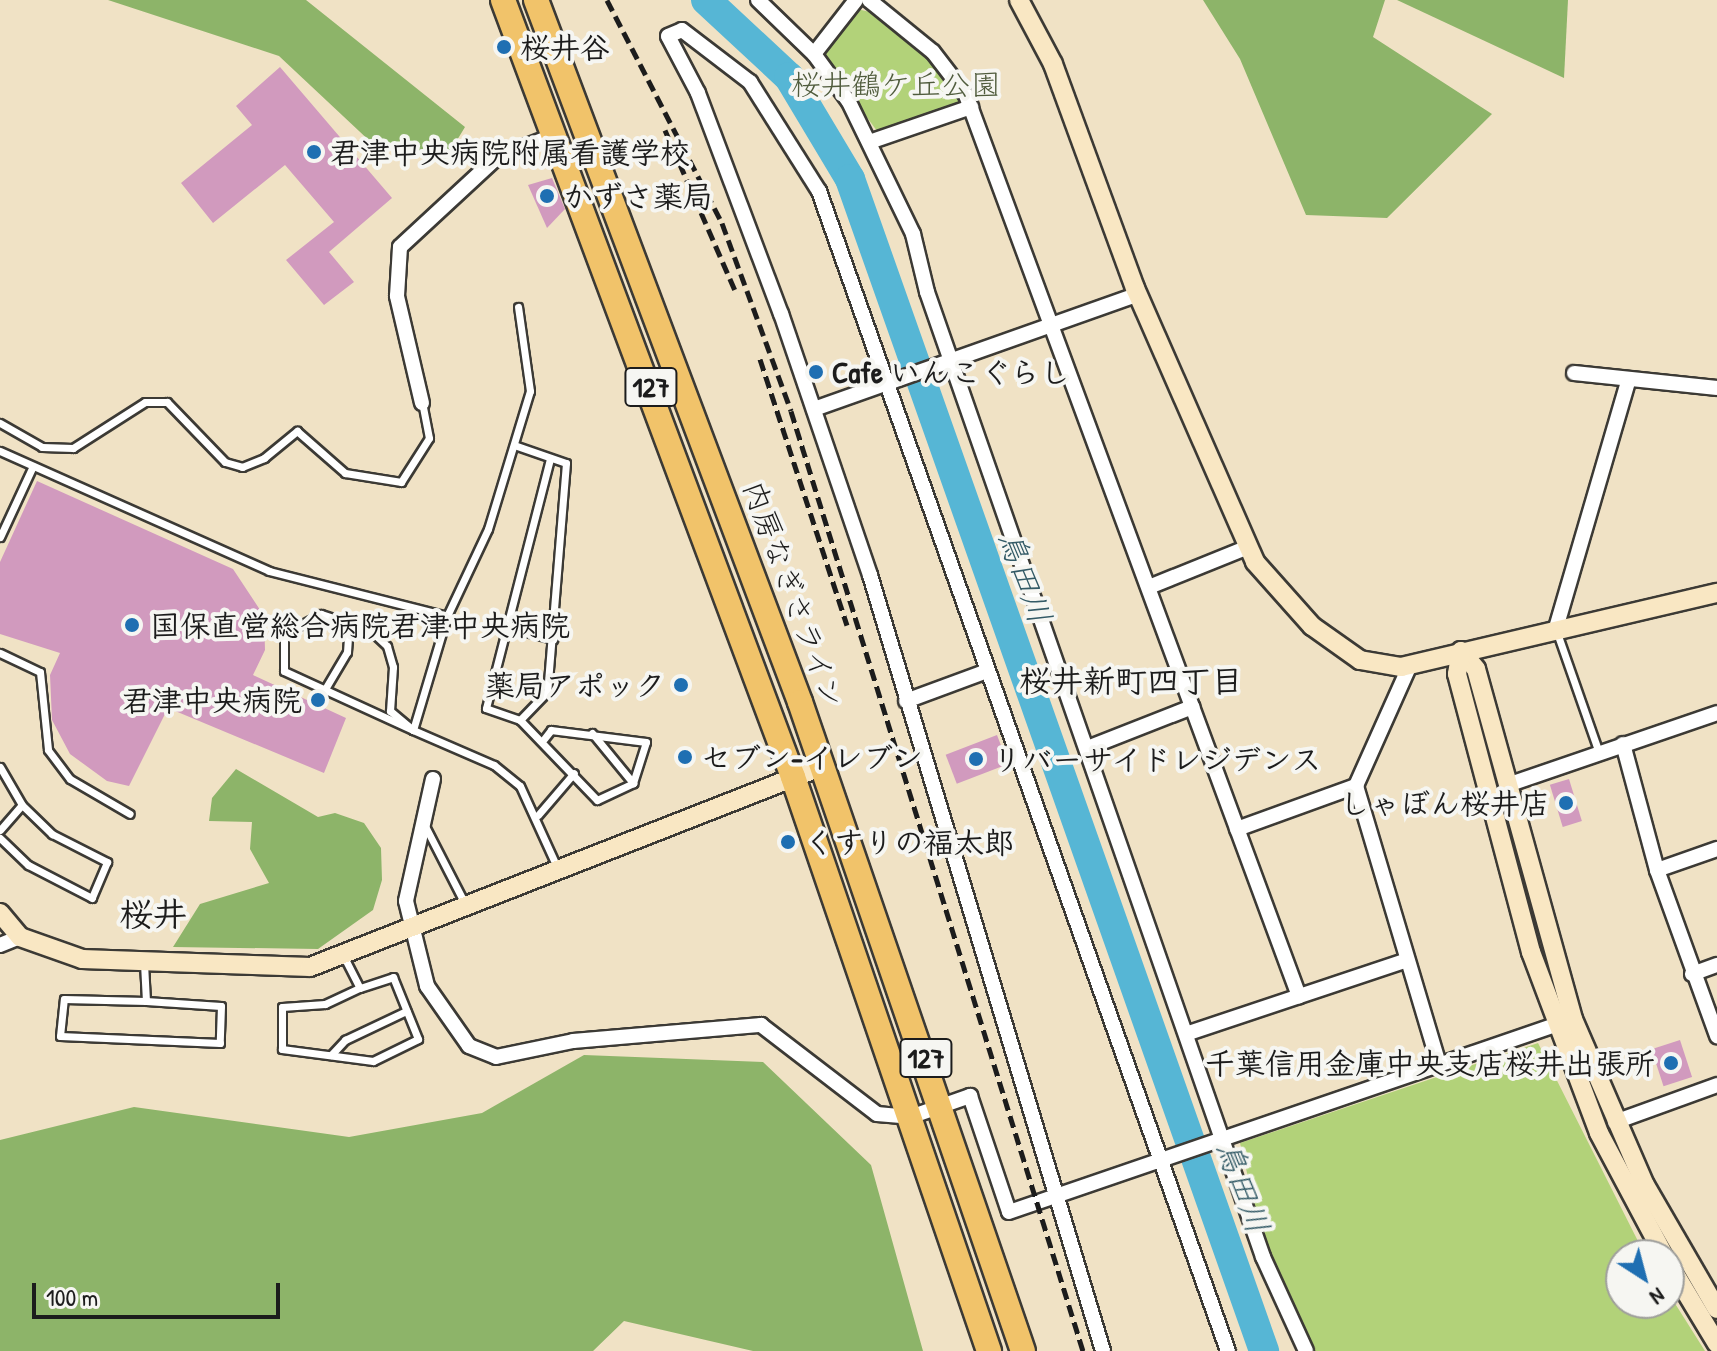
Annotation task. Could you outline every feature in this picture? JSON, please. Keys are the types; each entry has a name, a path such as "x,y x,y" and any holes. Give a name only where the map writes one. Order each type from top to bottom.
{"highway":[{"name":"127","path":"503,0 558,134 793,777 989,1351"},
{"name":"内房なぎさライン","path":"536,0 823,766 943,1104 1023,1351"}],"street":[{"path":"758,0 814,54 872,141 1090,747 1189,1033 1220,1141 1263,1257 1306,1351"},
{"path":"814,54 856,0"},
{"path":"869,0 933,52 971,107 1054,325 1299,996"},
{"path":"1019,0 1053,64 1138,294 1248,547 1281,599 1341,649 1360,660 1410,665 1556,628 1717,593"},
{"path":"1103,1351 1064,1236 1060,1195 814,409 698,93 668,36 682,30 750,82 804,157 891,383 987,671 1228,1351"},
{"path":"872,141 971,107"},
{"path":"422,403 397,296 400,247 496,158 558,134"},
{"path":"814,409 1138,294"},
{"path":"1574,373 1717,388"},
{"path":"1556,628 1629,379"},
{"path":"1149,587 1248,547"},
{"path":"1461,651 1476,669 1565,1022 1615,1122 1717,1309"},
{"path":"1461,651 1457,674 1599,1133 1655,1239"},
{"path":"1410,665 1356,786 1439,1065"},
{"path":"906,701 987,671"},
{"path":"1090,747 1192,707"},
{"path":"1507,785 1717,713"},
{"path":"1623,744 1657,870 1692,974 1717,1036"},
{"path":"0,913 20,937 82,959 310,967 556,865 823,766"},
{"path":"433,779 406,901 427,986 454,1034 496,1057 573,1041 761,1025 877,1114 910,1117 970,1096 1009,1212 1565,1022"},
{"path":"1237,829 1356,786"},
{"path":"1657,870 1717,849"},
{"path":"0,945 20,937"},
{"path":"1189,1033 1407,960"},
{"path":"1692,974 1717,965"},
{"path":"1615,1122 1717,1085"},
{"path":"1685,1291 1717,1344"}],"lane":[{"path":"413,730 447,616 474,566 530,391 518,307"},
{"path":"0,423 42,447 73,448 145,402 167,402 225,462 242,467 264,458 297,431 345,473 401,482 429,438 422,403"},
{"path":"514,445 566,463 547,692 520,720"},
{"path":"0,451 269,571 447,616"},
{"path":"544,739 551,730 646,742 633,783 597,800 544,739 520,720 486,708 550,458"},
{"path":"0,537 33,466"},
{"path":"413,730 390,711 387,646 349,623 321,614 284,634 284,671 413,730 494,765 520,786 538,815 556,865"},
{"path":"325,689 347,652 349,623"},
{"path":"507,627 553,639"},
{"path":"1556,628 1599,753"},
{"path":"0,653 40,672 48,750 70,779 130,814"},
{"path":"592,733 633,783"},
{"path":"0,767 22,805 52,834 107,862 92,898 28,865 0,838"},
{"path":"538,815 574,773"},
{"path":"0,830 22,805"},
{"path":"424,824 464,902"},
{"path":"342,953 360,988"},
{"path":"144,961 146,1001"},
{"path":"393,977 418,1039 373,1061 282,1049 282,1007 325,1004 360,988 393,977"},
{"path":"64,999 146,1001 221,1006 220,1043 60,1036 64,999"},
{"path":"331,1055 345,1040 406,1011"}],"green space":[{"path":"108,0 306,0 465,127 445,160 375,146 279,56"},
{"path":"1203,0 1385,0 1373,37 1492,114 1387,218 1306,215 1240,59"},
{"path":"1397,0 1568,0 1564,78"},
{"name":"桜井鶴ケ丘公園","path":"857,9 879,14 947,72 963,106 880,135 823,58"},
{"path":"236,769 318,817 335,813 364,823 381,848 382,880 373,910 318,949 173,947 200,904 269,883 250,849 252,822 209,821 212,798"},
{"path":"1538,1043 1637,1239 1605,1239 1605,1319 1685,1319 1705,1351 1312,1351 1266,1254 1240,1143"},
{"path":"584,1055 763,1062 871,1165 923,1351 753,1351 624,1321 593,1351 0,1351 0,1140 134,1107 349,1137 482,1113"}],"building":[{"path":"280,67 392,198 329,252 354,282 324,305 286,260 334,222 285,165 213,223 181,183 252,125 236,106"},
{"name":"かずさ薬局","path":"552,178 565,209 547,228 528,185"},
{"name":"国保直営総合病院君津中央病院","path":"37,481 233,569 264,616 265,650 253,675 346,718 324,773 168,708 129,786 107,781 70,754 52,720 50,675 60,653 0,634 0,562"},
{"name":"リバーサイドレジデンス","path":"997,735 1008,764 957,784 946,755"},
{"name":"しゃぼん桜井店","path":"1569,779 1582,821 1563,827 1550,785"},
{"name":"千葉信用金庫中央支店桜井出張所","path":"1680,1040 1692,1077 1664,1086 1651,1049"}],"waterway":[{"name":"鳥田川","path":"706,0 789,77 850,179 1264,1351"}],"railway":[{"path":"607,0 722,223 791,411 1083,1351"},
{"path":"665,130 737,295"},
{"path":"760,359 847,625"}],"place":[{"name":"桜井谷","path":"504,47"},
{"name":"君津中央病院附属看護学校","path":"314,152"},
{"name":"かずさ薬局","path":"547,196"},
{"name":"Cafe いんこぐらし","path":"816,372"},
{"name":"国保直営総合病院君津中央病院","path":"132,625"},
{"name":"薬局アポック","path":"681,685"},
{"name":"君津中央病院","path":"318,700"},
{"name":"セブン-イレブン","path":"685,757"},
{"name":"リバーサイドレジデンス","path":"976,759"},
{"name":"しゃぼん桜井店","path":"1566,803"},
{"name":"くすりの福太郎","path":"788,842"},
{"name":"千葉信用金庫中央支店桜井出張所","path":"1671,1063"}],"district":[{"name":"桜井新町四丁目","path":"1131,681"},
{"name":"桜井","path":"153,915"}]}
